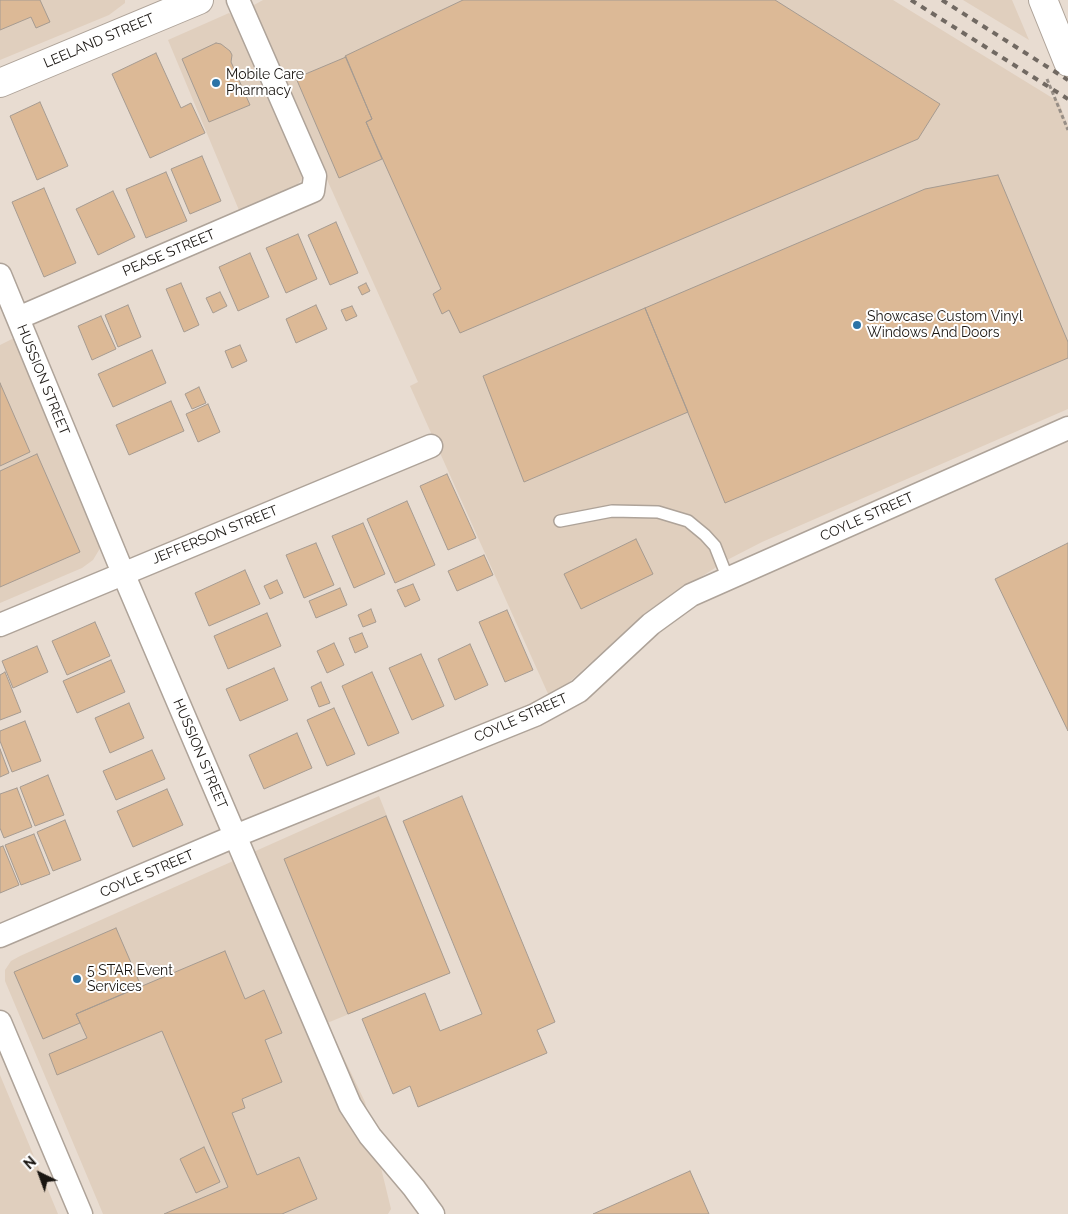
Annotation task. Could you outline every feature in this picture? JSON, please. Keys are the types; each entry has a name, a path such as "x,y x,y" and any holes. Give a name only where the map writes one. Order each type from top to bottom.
{"main road":[{"name":"LEELAND STREET","path":"0,83 154,8 199,0"},
{"path":"1043,0 1068,62"}],"street":[{"name":"PEASE STREET","path":"18,318 312,191 315,176 238,0"},
{"name":"HUSSION STREET","path":"0,275 123,573 350,1105 370,1136 414,1188 433,1214"},
{"name":"COYLE STREET","path":"0,936 235,836 535,714 580,691 651,624 691,595 1068,428"},
{"name":"JEFFERSON STREET","path":"0,625 431,446"},
{"path":"0,1022 81,1214"}],"lane":[{"path":"560,521 612,511 658,512 688,521 715,546 728,579"}],"shaded area":[{"path":"0,0 125,0 125,3 109,15 0,60"},
{"path":"263,0 893,0 1059,102 1068,127 1068,409 762,542 729,559 648,611 566,685 549,696 410,386 418,382 253,15 252,9 254,5"},
{"path":"963,0 1012,0 1029,40"},
{"path":"229,13 234,17 301,172 302,179 295,188 241,215 168,40"},
{"path":"14,338 100,540 99,550 93,560 82,568 0,603 0,345"},
{"path":"379,796 450,973 327,1023 365,1102 391,1209 388,1214 103,1214 5,981 5,970 11,961 20,956"},
{"path":"0,1075 58,1214 0,1214"}],"building":[{"path":"0,0 40,0 50,22 36,28 31,17 0,30"},
{"path":"463,0 775,0 940,104 918,139 460,333 449,310 442,314 433,294 441,289 366,122 372,119 345,56"},
{"name":"Mobile Care Pharmacy","path":"216,43 221,44 230,51 232,55 231,62 250,105 209,122 182,59"},
{"path":"156,53 181,108 191,103 205,133 150,158 112,74"},
{"path":"346,57 372,119 366,122 382,159 339,178 296,78"},
{"path":"40,102 68,166 37,180 10,116"},
{"path":"202,156 221,201 190,214 171,169"},
{"path":"166,172 187,221 146,238 126,189"},
{"name":"Showcase Custom Vinyl Windows And Doors","path":"998,175 1068,342 1068,358 725,503 645,308 925,189"},
{"path":"44,188 76,263 44,277 12,202"},
{"path":"113,191 135,237 98,255 76,209"},
{"path":"336,222 358,273 330,285 308,235"},
{"path":"298,234 317,279 286,293 266,248"},
{"path":"250,253 269,297 238,311 219,267"},
{"path":"181,283 199,325 184,332 166,289"},
{"path":"366,283 370,291 362,295 358,287"},
{"path":"220,292 227,306 213,313 206,298"},
{"path":"128,305 141,337 118,347 105,315"},
{"path":"316,305 327,329 296,343 286,319"},
{"path":"352,306 357,316 346,321 341,310"},
{"path":"645,308 688,412 524,482 483,376"},
{"path":"101,316 116,349 92,360 78,326"},
{"path":"240,345 247,361 232,368 225,351"},
{"path":"152,350 166,383 113,407 98,374"},
{"path":"0,383 30,452 0,466"},
{"path":"199,387 206,403 192,409 185,394"},
{"path":"171,401 184,431 129,455 116,425"},
{"path":"208,404 220,432 198,442 186,414"},
{"path":"37,454 80,552 0,587 0,471"},
{"path":"447,474 476,538 448,550 420,486"},
{"path":"407,501 435,565 395,583 367,519"},
{"path":"363,523 385,574 354,588 332,536"},
{"path":"636,539 653,574 581,609 564,574"},
{"path":"316,543 334,585 304,598 286,555"},
{"path":"1068,543 1068,731 995,579"},
{"path":"484,555 493,575 457,591 448,571"},
{"path":"245,570 260,604 209,626 195,593"},
{"path":"277,580 283,593 270,599 264,586"},
{"path":"413,584 420,600 405,607 397,590"},
{"path":"340,588 347,605 316,618 309,601"},
{"path":"371,609 376,622 363,627 358,615"},
{"path":"507,610 533,670 505,682 479,622"},
{"path":"267,613 281,646 228,669 214,636"},
{"path":"95,622 110,656 67,675 52,641"},
{"path":"362,633 368,647 355,653 349,638"},
{"path":"334,643 344,665 327,673 317,651"},
{"path":"470,644 488,685 455,700 438,659"},
{"path":"37,646 48,672 13,688 2,661"},
{"path":"421,654 444,706 412,720 389,668"},
{"path":"111,660 125,692 77,713 63,681"},
{"path":"274,668 288,700 240,721 226,689"},
{"path":"5,672 21,712 0,720 0,675"},
{"path":"372,672 399,733 368,746 342,686"},
{"path":"321,682 330,703 319,707 311,687"},
{"path":"129,703 144,738 110,753 95,718"},
{"path":"334,708 355,754 327,766 307,720"},
{"path":"25,721 41,761 12,772 0,741 0,731"},
{"path":"297,733 312,768 264,789 249,755"},
{"path":"0,749 9,773 0,777"},
{"path":"152,750 165,779 116,800 103,771"},
{"path":"48,775 64,815 35,826 20,787"},
{"path":"17,788 32,827 4,838 0,828 0,794"},
{"path":"167,789 183,825 133,847 117,811"},
{"path":"462,796 555,1022 537,1030 547,1053 418,1107 410,1086 393,1094 362,1019 425,993 440,1031 482,1014 403,821"},
{"path":"386,816 450,973 348,1014 284,859"},
{"path":"65,820 81,860 53,871 37,832"},
{"path":"34,834 50,874 21,885 5,845"},
{"path":"3,846 19,885 0,893 0,847"},
{"name":"5 STAR Event Services","path":"116,928 141,986 76,1014 80,1023 43,1039 14,972"},
{"path":"225,951 245,999 264,990 282,1033 265,1040 282,1082 242,1099 245,1108 232,1113 257,1175 299,1157 317,1199 282,1214 164,1214 228,1187 162,1031 57,1075 49,1054 87,1038 76,1014"},
{"path":"204,1147 220,1182 196,1193 180,1159"},
{"path":"690,1171 709,1214 593,1214"}],"railway":[{"path":"911,0 1068,99"},
{"path":"942,0 1068,80"}],"place":[{"name":"Mobile Care Pharmacy","path":"216,83"},
{"name":"Showcase Custom Vinyl Windows And Doors","path":"857,325"},
{"name":"5 STAR Event Services","path":"77,979"}]}
